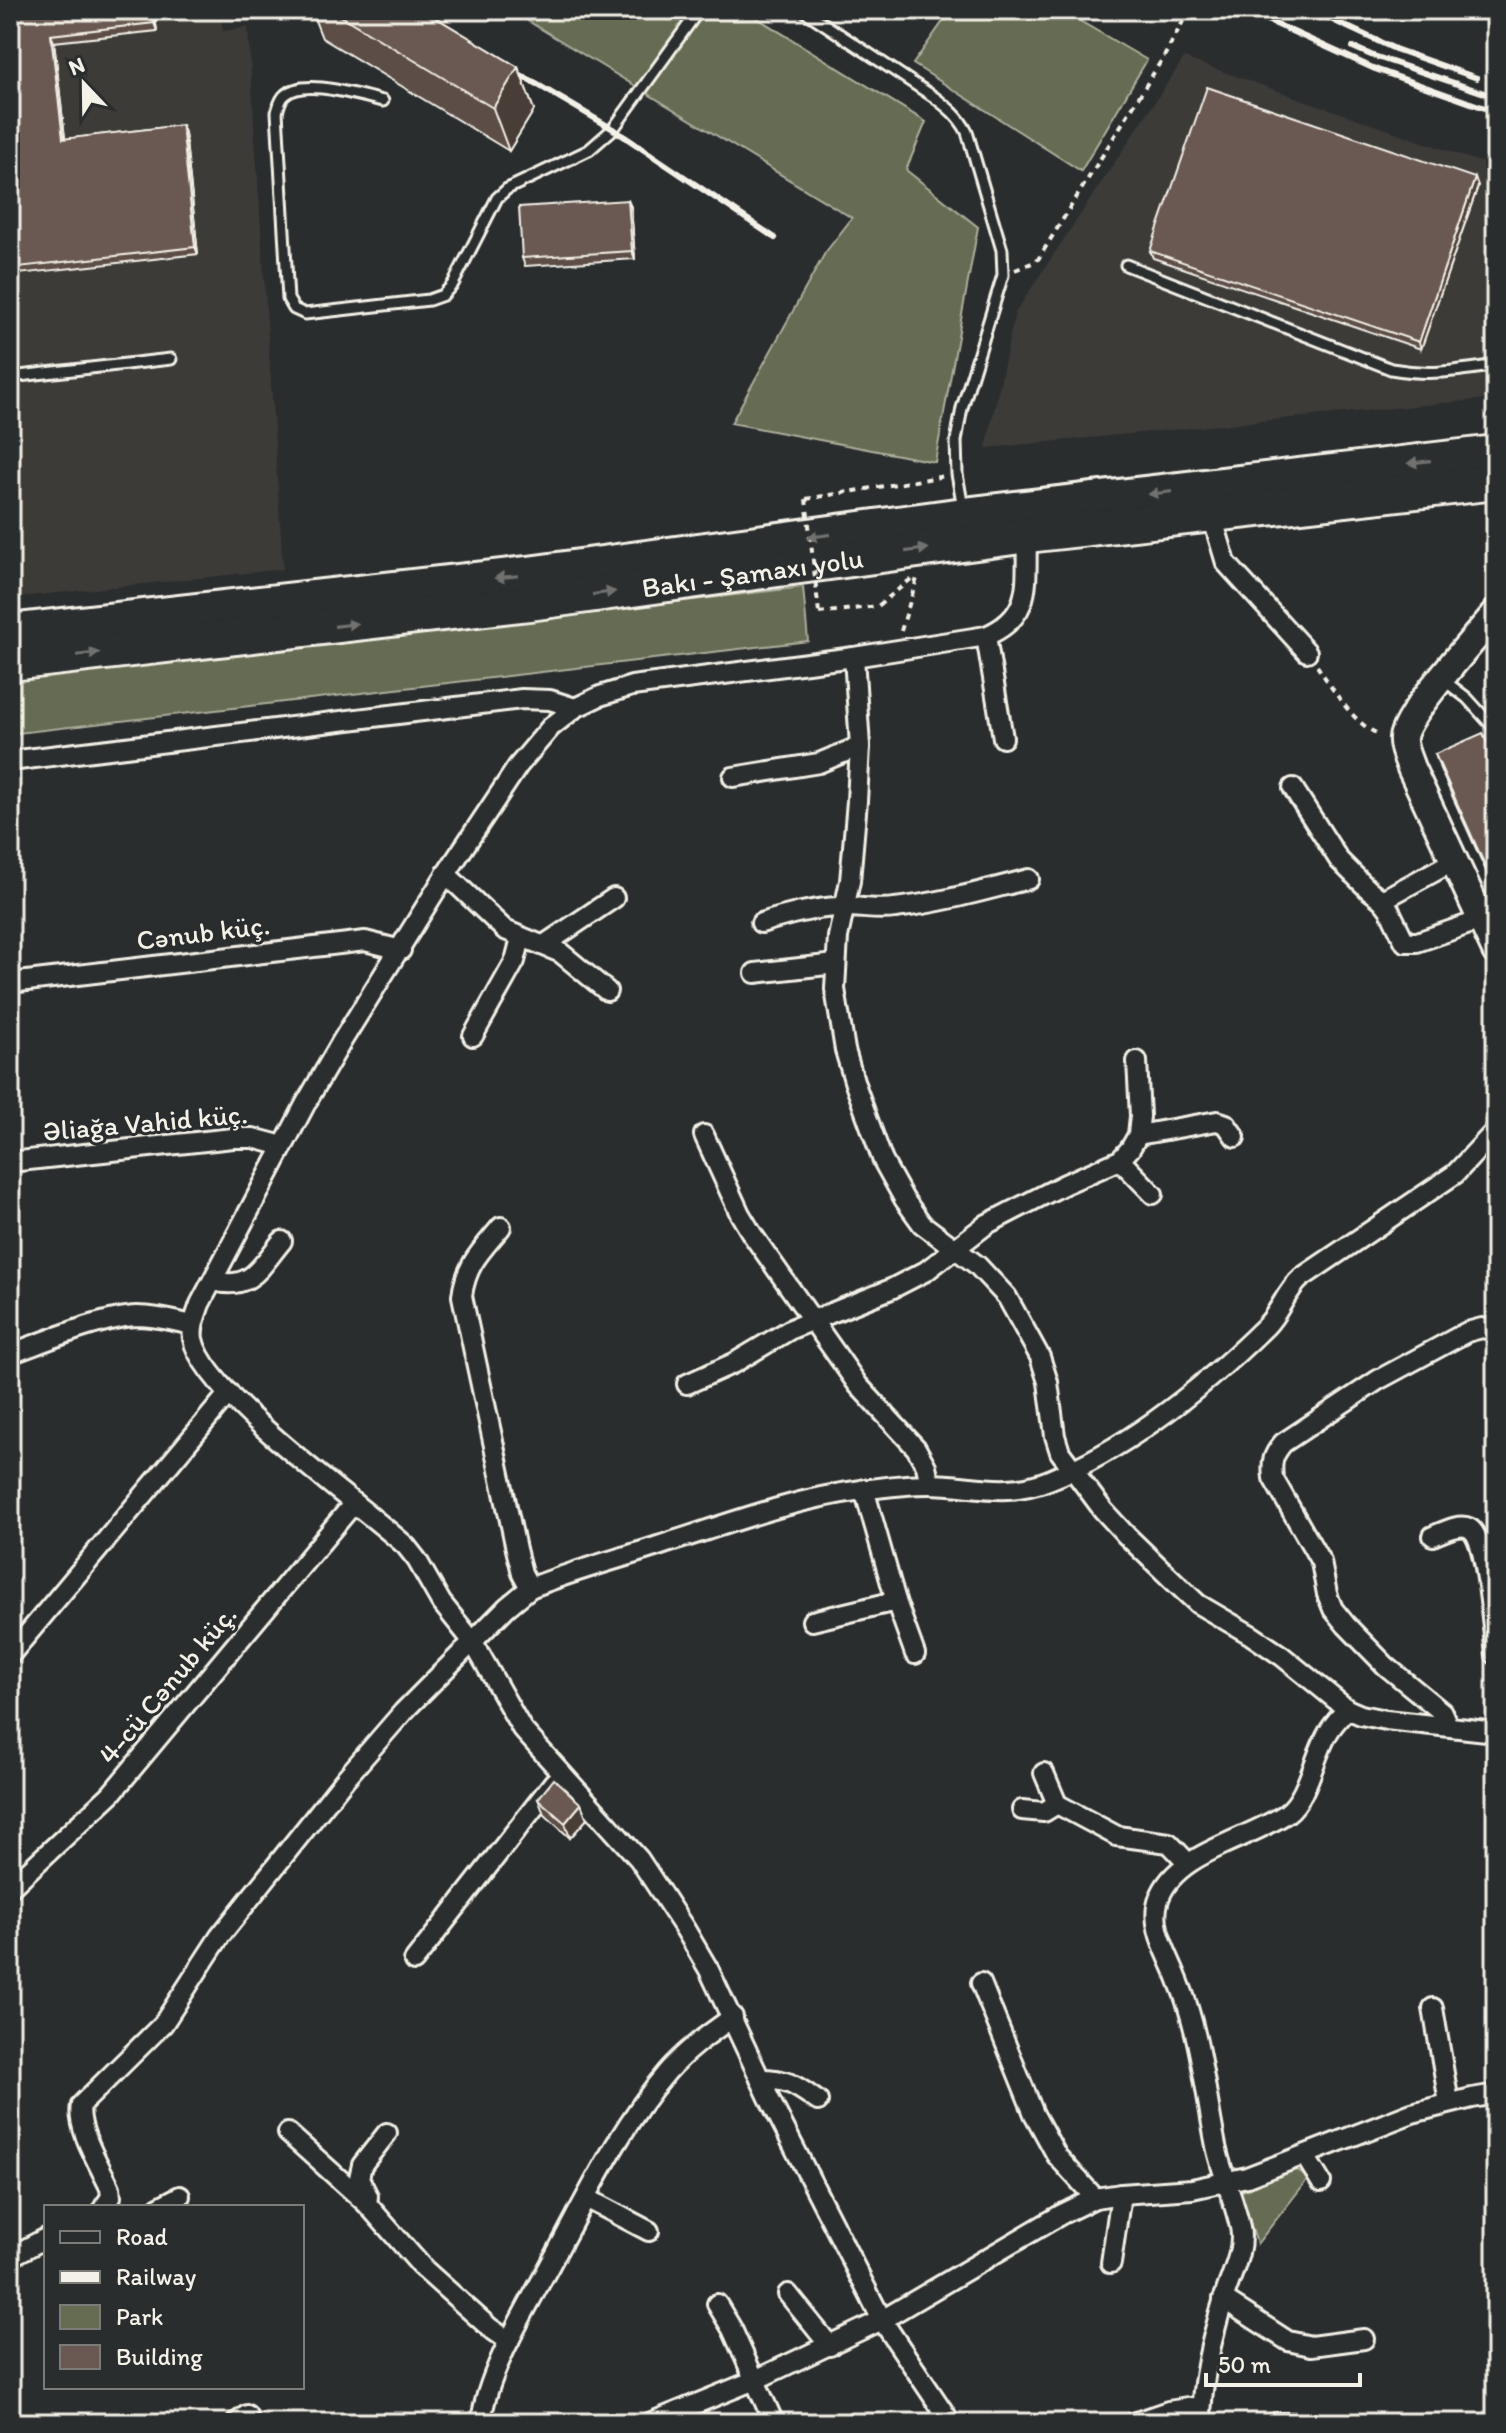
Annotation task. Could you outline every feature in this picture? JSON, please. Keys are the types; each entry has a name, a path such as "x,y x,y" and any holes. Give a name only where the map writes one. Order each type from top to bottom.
{"highway":[{"name":"Bakı - Şamaxı yolu","path":"10,632 528,574 964,515 1496,453"},
{"name":"Bakı - Şamaxı yolu","path":"10,663 513,605 1027,535 1496,482"}],"street":[{"path":"1211,513 1226,563 1307,652"},
{"path":"951,2423 882,2320 760,2079 733,2017 685,1929 639,1859 522,1729 473,1642 441,1602 406,1546 257,1421 229,1393 201,1359 193,1341 192,1325 283,1146 342,1041 446,874 518,766 551,727 575,708 632,686 986,636 1014,620 1022,605 1026,585 1027,535"},
{"path":"1496,613 1411,719 1403,738 1411,768 1496,951"},
{"path":"986,636 1003,738"},
{"path":"854,657 860,746 850,881 838,937 835,989 845,1050 870,1130 883,1161 913,1213 1007,1297 1044,1369 1060,1452 1125,1534 1183,1590 1209,1611 1282,1656 1347,1709 1386,1720 1496,1732"},
{"path":"10,761 522,699 550,700 575,708"},
{"path":"733,777 819,763 860,746"},
{"path":"1293,788 1339,860 1382,900 1405,942 1417,942 1481,920"},
{"path":"1382,900 1454,861"},
{"path":"446,874 505,930 561,953 607,991"},
{"path":"761,923 799,912 844,907 878,910 933,903 1029,879"},
{"path":"544,945 614,898"},
{"path":"473,1036 515,961 521,938"},
{"name":"Cənub küç.","path":"10,983 365,941 401,950"},
{"path":"755,973 836,964"},
{"path":"687,1384 734,1363 812,1319 891,1289 926,1271 998,1218 1120,1160 1138,1135 1137,1061"},
{"path":"1138,1135 1217,1121 1226,1124 1235,1137"},
{"path":"105,2205 111,2197 110,2188 82,2127 79,2115 81,2105 163,2024 220,1936 345,1779 403,1712 441,1671 530,1588 749,1516 837,1494 930,1484 999,1491 1048,1481 1094,1459 1137,1433 1195,1388 1271,1321 1291,1288 1301,1278 1455,1174 1496,1130"},
{"path":"704,1135 740,1214 858,1385 916,1448 926,1466 930,1484"},
{"name":"Əliağa Vahid küç.","path":"10,1162 233,1138 253,1138 283,1146"},
{"path":"1120,1160 1153,1194"},
{"path":"501,1227 471,1263 464,1279 462,1296 516,1549 522,1573 530,1588"},
{"path":"214,1281 240,1284 252,1276 282,1241"},
{"path":"10,1354 105,1322 133,1316 155,1316 192,1325"},
{"path":"1448,1726 1442,1712 1386,1666 1333,1609 1321,1562 1273,1478 1271,1466 1274,1455 1283,1443 1378,1380 1467,1332 1482,1328 1496,1331"},
{"path":"10,1655 229,1393"},
{"path":"864,1489 896,1601 915,1654"},
{"name":"4-cü Cənub küç.","path":"10,1888 111,1794 354,1503"},
{"path":"1433,1536 1461,1526 1475,1532 1485,1569 1496,1655"},
{"path":"812,1621 896,1601"},
{"path":"1133,2423 1168,2411 1201,2415 1205,2373 1241,2241 1239,2222 1225,2182 1189,2008 1161,1940 1156,1913 1159,1898 1168,1883 1188,1863 1271,1824 1291,1810 1301,1795 1328,1733 1347,1709"},
{"path":"414,1961 561,1773"},
{"path":"1044,1773 1057,1804 1117,1836 1169,1843 1188,1863"},
{"path":"1022,1810 1044,1812 1057,1804"},
{"path":"981,1983 1034,2114 1057,2156 1095,2198"},
{"path":"1433,2008 1449,2103"},
{"path":"481,2423 483,2407 509,2341 627,2127 669,2070 693,2046 733,2017"},
{"path":"760,2079 781,2079 818,2101"},
{"path":"649,2423 755,2380 882,2320 1062,2214 1095,2198 1192,2189 1247,2177 1412,2113 1496,2094"},
{"path":"288,2133 367,2204 424,2269 509,2341"},
{"path":"367,2204 368,2196 359,2178 362,2165 387,2133"},
{"path":"1305,2156 1321,2182"},
{"path":"1111,2263 1121,2194"},
{"path":"163,2205 180,2196"},
{"path":"586,2198 649,2231"},
{"path":"10,2257 44,2239"},
{"path":"788,2294 830,2346"},
{"path":"1223,2299 1288,2341 1311,2346 1364,2339"},
{"path":"717,2304 732,2329 774,2423"},
{"path":"1276,2423 1301,2423"}],"lane":[{"path":"383,101 313,87 296,88 282,96 279,104 288,299 294,309 305,314 429,300 443,295 453,284 497,198 507,189 589,150 613,129 699,10"},
{"path":"803,10 934,97 962,122 1002,250 1003,275 962,408 956,441 957,474 964,515"},
{"path":"1126,265 1391,369 1421,374 1496,365"},
{"path":"10,377 171,359"},
{"path":"1442,679 1467,698 1496,730"}],"path":[{"path":"1003,275 1037,261 1189,10"},
{"path":"878,606 819,613 806,499 957,474"},
{"path":"895,651 919,573"},
{"path":"1307,652 1343,702 1369,730 1379,735 1403,738"}],"shaded area":[{"path":"10,10 220,10 223,31 248,27 283,569 10,598"},
{"path":"1184,58 1496,165 1496,398 986,448 1015,313"}],"green space":[{"path":"510,10 744,10 926,122 906,170 978,227 935,462 731,423 825,253 852,218"},
{"path":"951,10 1061,10 1147,60 1081,171 913,64"},
{"path":"803,587 808,641 10,734 10,681"},
{"path":"1296,2169 1308,2179 1257,2244 1240,2192"}],"building":[{"path":"10,10 153,10 154,23 51,35 63,139 182,125 195,247 10,268"},
{"path":"331,10 423,10 518,67 493,108"},
{"path":"1207,87 1475,178 1419,342 1150,251"},
{"path":"628,200 632,251 522,258 519,207"},
{"path":"1483,733 1496,762 1496,890 1435,754"},
{"path":"554,1779 581,1804 565,1823 538,1799"}],"railway":[{"path":"1245,10 1375,69 1496,112"},
{"path":"1311,10 1395,49 1477,78"},
{"path":"1353,47 1496,97"},
{"path":"504,65 613,129 775,238"}]}
